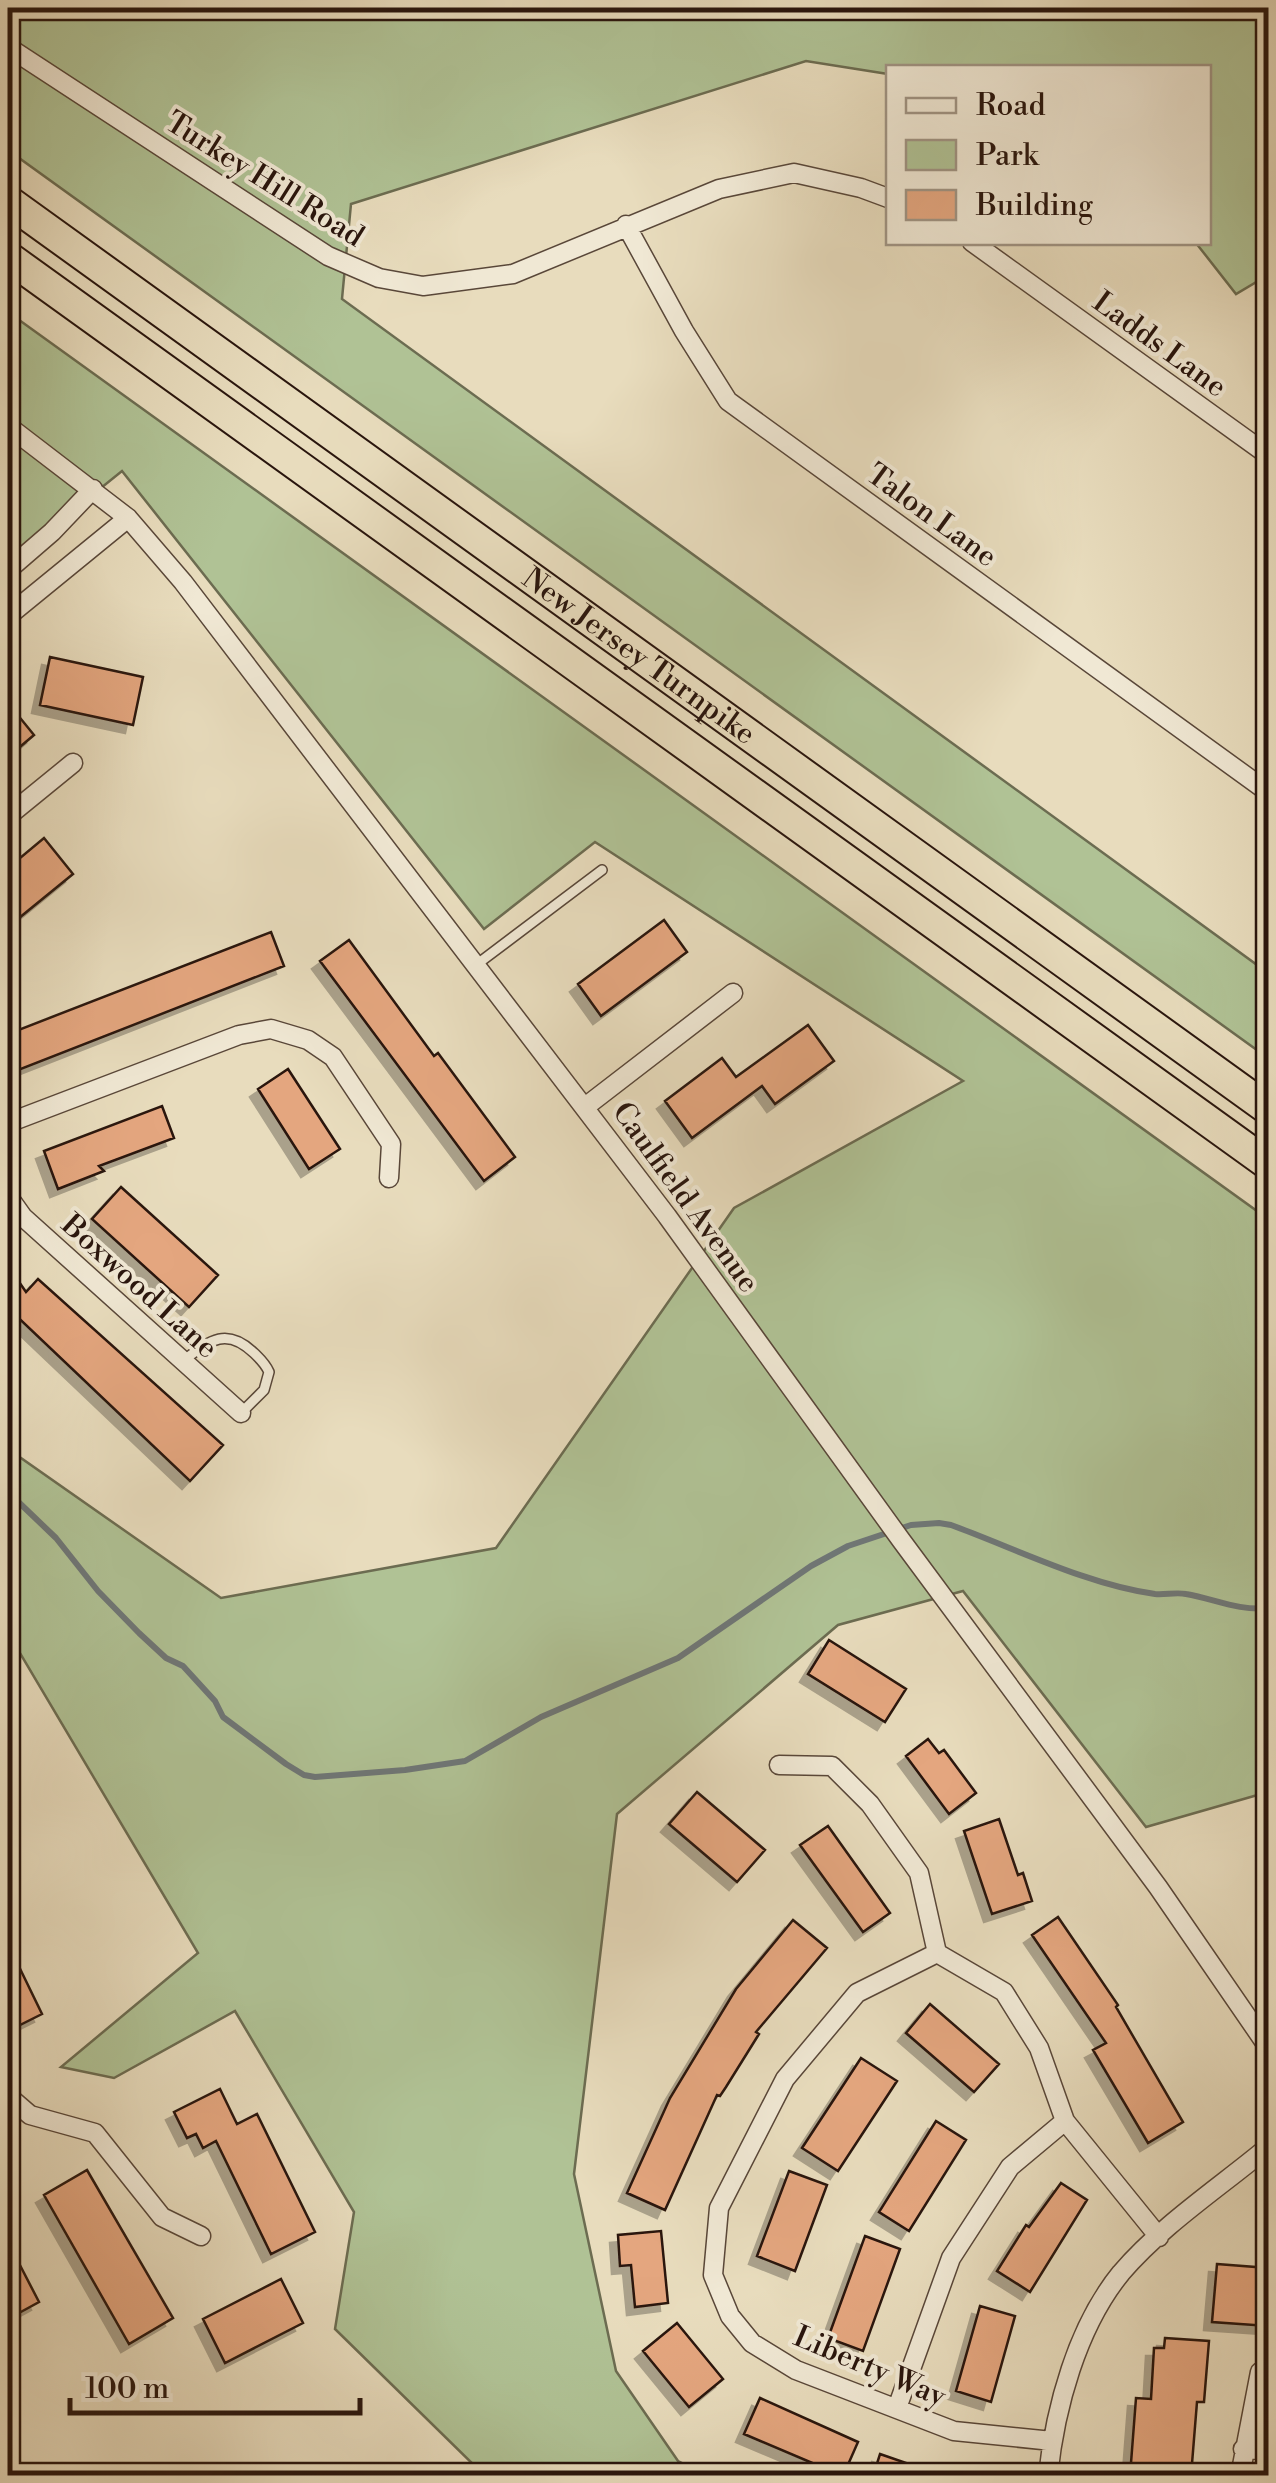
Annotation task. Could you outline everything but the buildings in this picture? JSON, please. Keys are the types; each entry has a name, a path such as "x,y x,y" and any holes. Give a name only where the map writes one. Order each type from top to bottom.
{"highway":[{"name":"New Jersey Turnpike","path":"8,202 1268,1109"},
{"name":"New Jersey Turnpike","path":"8,257 1268,1164"}],"street":[{"name":"Turkey Hill Road","path":"8,47 328,256 378,278 423,286 513,274 626,225"},
{"path":"626,225 719,189 794,172 886,197"},
{"name":"Talon Lane","path":"626,225 728,401 1268,792"},
{"name":"Ladds Lane","path":"976,245 1268,455"},
{"name":"Caulfield Avenue","path":"8,426 128,518 183,582 585,1106 1158,1887 1268,2047"},
{"path":"8,570 52,532 93,488"},
{"path":"8,616 128,518"},
{"path":"8,816 73,763"},
{"path":"585,1106 733,994"},
{"path":"8,1123 239,1035 271,1029 308,1040 333,1056 391,1144 389,1178"},
{"name":"Boxwood Lane","path":"8,1196 23,1217 241,1412"},
{"path":"779,1765 832,1766 870,1804 919,1873 937,1953 1004,1992 1039,2048 1066,2121 1159,2237"},
{"name":"Liberty Way","path":"937,1953 857,1993 785,2079 719,2208 712,2276 730,2316 752,2343 796,2370 954,2431 1052,2441"},
{"path":"8,2096 30,2115 95,2133 162,2216 201,2236"},
{"path":"897,2408 950,2258 1010,2168 1066,2121"},
{"path":"1048,2476 1052,2441 1071,2369 1120,2274 1268,2147"},
{"path":"1240,2476 1260,2372 1268,2374"},
{"path":"1243,2449 1268,2450"}],"lane":[{"path":"476,965 602,870"},
{"path":"183,1361 215,1340 233,1338 243,1342 269,1372 264,1390 241,1412"}],"green space":[{"path":"8,8 1268,8 1268,275 1236,294 1198,245 1211,245 1211,65 886,65 886,74 806,61 351,204 342,299 1268,973 1268,1058 8,150"},
{"path":"8,312 1268,1219 1268,1792 1146,1827 963,1591 838,1625 617,1814 574,2174 616,2371 678,2461 706,2475 484,2475 335,2329 354,2212 235,2011 114,2078 61,2067 198,1953 8,1633 8,1449 221,1598 496,1548 734,1208 963,1081 595,842 484,929 122,471 8,563"}],"waterway":[{"path":"8,1492 56,1538 98,1591 139,1633 166,1658 183,1666 215,1701 223,1717 286,1764 315,1777 465,1761 541,1717 678,1658 811,1566 848,1546 911,1525 951,1525 1104,1583 1155,1594 1182,1593 1237,1606 1268,1608"}]}
